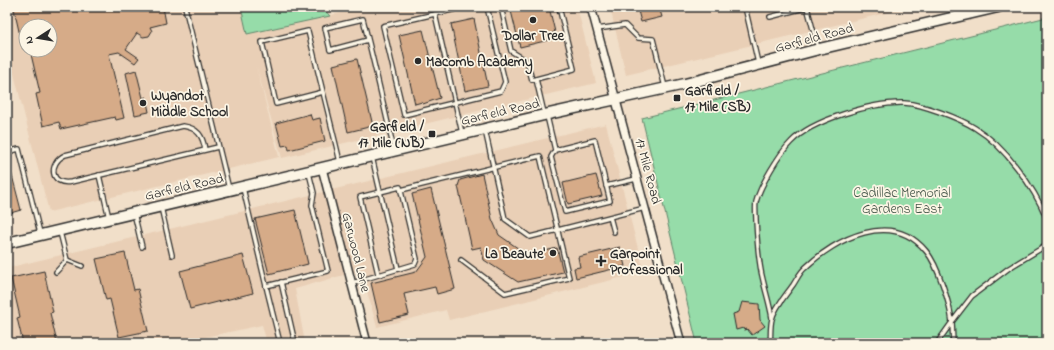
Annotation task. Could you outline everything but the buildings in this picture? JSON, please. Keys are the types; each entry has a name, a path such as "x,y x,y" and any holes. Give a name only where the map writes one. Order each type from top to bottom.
{"main road":[{"name":"Garfield Road","path":"7,242 463,134 759,66 819,49 998,7"}],"street":[{"name":"17 Mile Road","path":"591,7 681,343"},
{"name":"Garwood Lane","path":"322,168 367,343"}],"lane":[{"path":"185,7 229,190"},
{"path":"465,7 383,26 404,115 501,91 505,82 487,7"},
{"path":"501,7 511,51 527,61 532,80 574,70 559,7"},
{"path":"745,7 759,66"},
{"path":"770,17 807,7 819,49"},
{"path":"435,14 463,134"},
{"path":"368,40 330,50 325,28 363,18 394,151"},
{"path":"597,29 625,25 638,38 653,39 665,88"},
{"path":"323,92 276,104 262,42 308,31 341,163"},
{"path":"536,79 555,150 551,157 565,212 610,201 595,140 555,150"},
{"path":"770,343 772,318 770,303 762,279 757,236 756,202 771,170 791,141 823,121 861,109 904,103 941,112 975,128 1000,148 1023,176 1047,220"},
{"path":"205,150 201,135 196,130 183,126 65,155 58,158 54,163 54,176 59,181 64,183 218,147"},
{"path":"485,129 505,219 530,237 646,208"},
{"path":"7,152 19,149 40,234"},
{"path":"372,156 398,269"},
{"path":"401,190 540,156 569,278 505,293 461,260"},
{"path":"266,286 328,270 312,205 314,193 309,171"},
{"path":"100,175 109,218"},
{"path":"606,186 638,178"},
{"path":"242,187 280,343"},
{"path":"351,283 415,264 417,259 400,187 360,197 378,274"},
{"path":"160,206 172,255"},
{"path":"134,212 142,247"},
{"path":"610,217 614,232"},
{"path":"772,318 804,268 830,248 850,237 882,229 906,235 926,251 939,276 950,306 953,343"},
{"path":"60,230 67,260"},
{"path":"937,343 972,296 1009,268 1047,245"},
{"path":"67,260 82,266"},
{"path":"56,272 67,260"},
{"path":"282,282 295,343"}],"shaded area":[{"path":"7,7 241,7 248,34 367,7 577,7 596,83 282,158 256,65 279,157 49,212 7,46"},
{"path":"610,7 911,7 626,75"},
{"path":"606,124 644,272 449,320 446,310 377,327 361,270 295,289 305,343 267,343 262,325 177,343 7,343 7,268"}],"green space":[{"path":"241,7 322,7 330,16 247,34"},
{"name":"Cadillac Memorial Gardens East","path":"1047,17 1047,343 697,343 642,118"}],"place":[{"name":"Dollar Tree","path":"533,20"},
{"name":"Macomb Academy","path":"418,61"},
{"name":"Garfield / 17 Mile (SB)","path":"677,98"},
{"name":"Wyandot Middle School","path":"143,103"},
{"name":"Garfield / 17 Mile (NB)","path":"432,134"},
{"name":"La Beaute'","path":"553,253"},
{"name":"Garpoint Professional","path":"601,261"}]}
